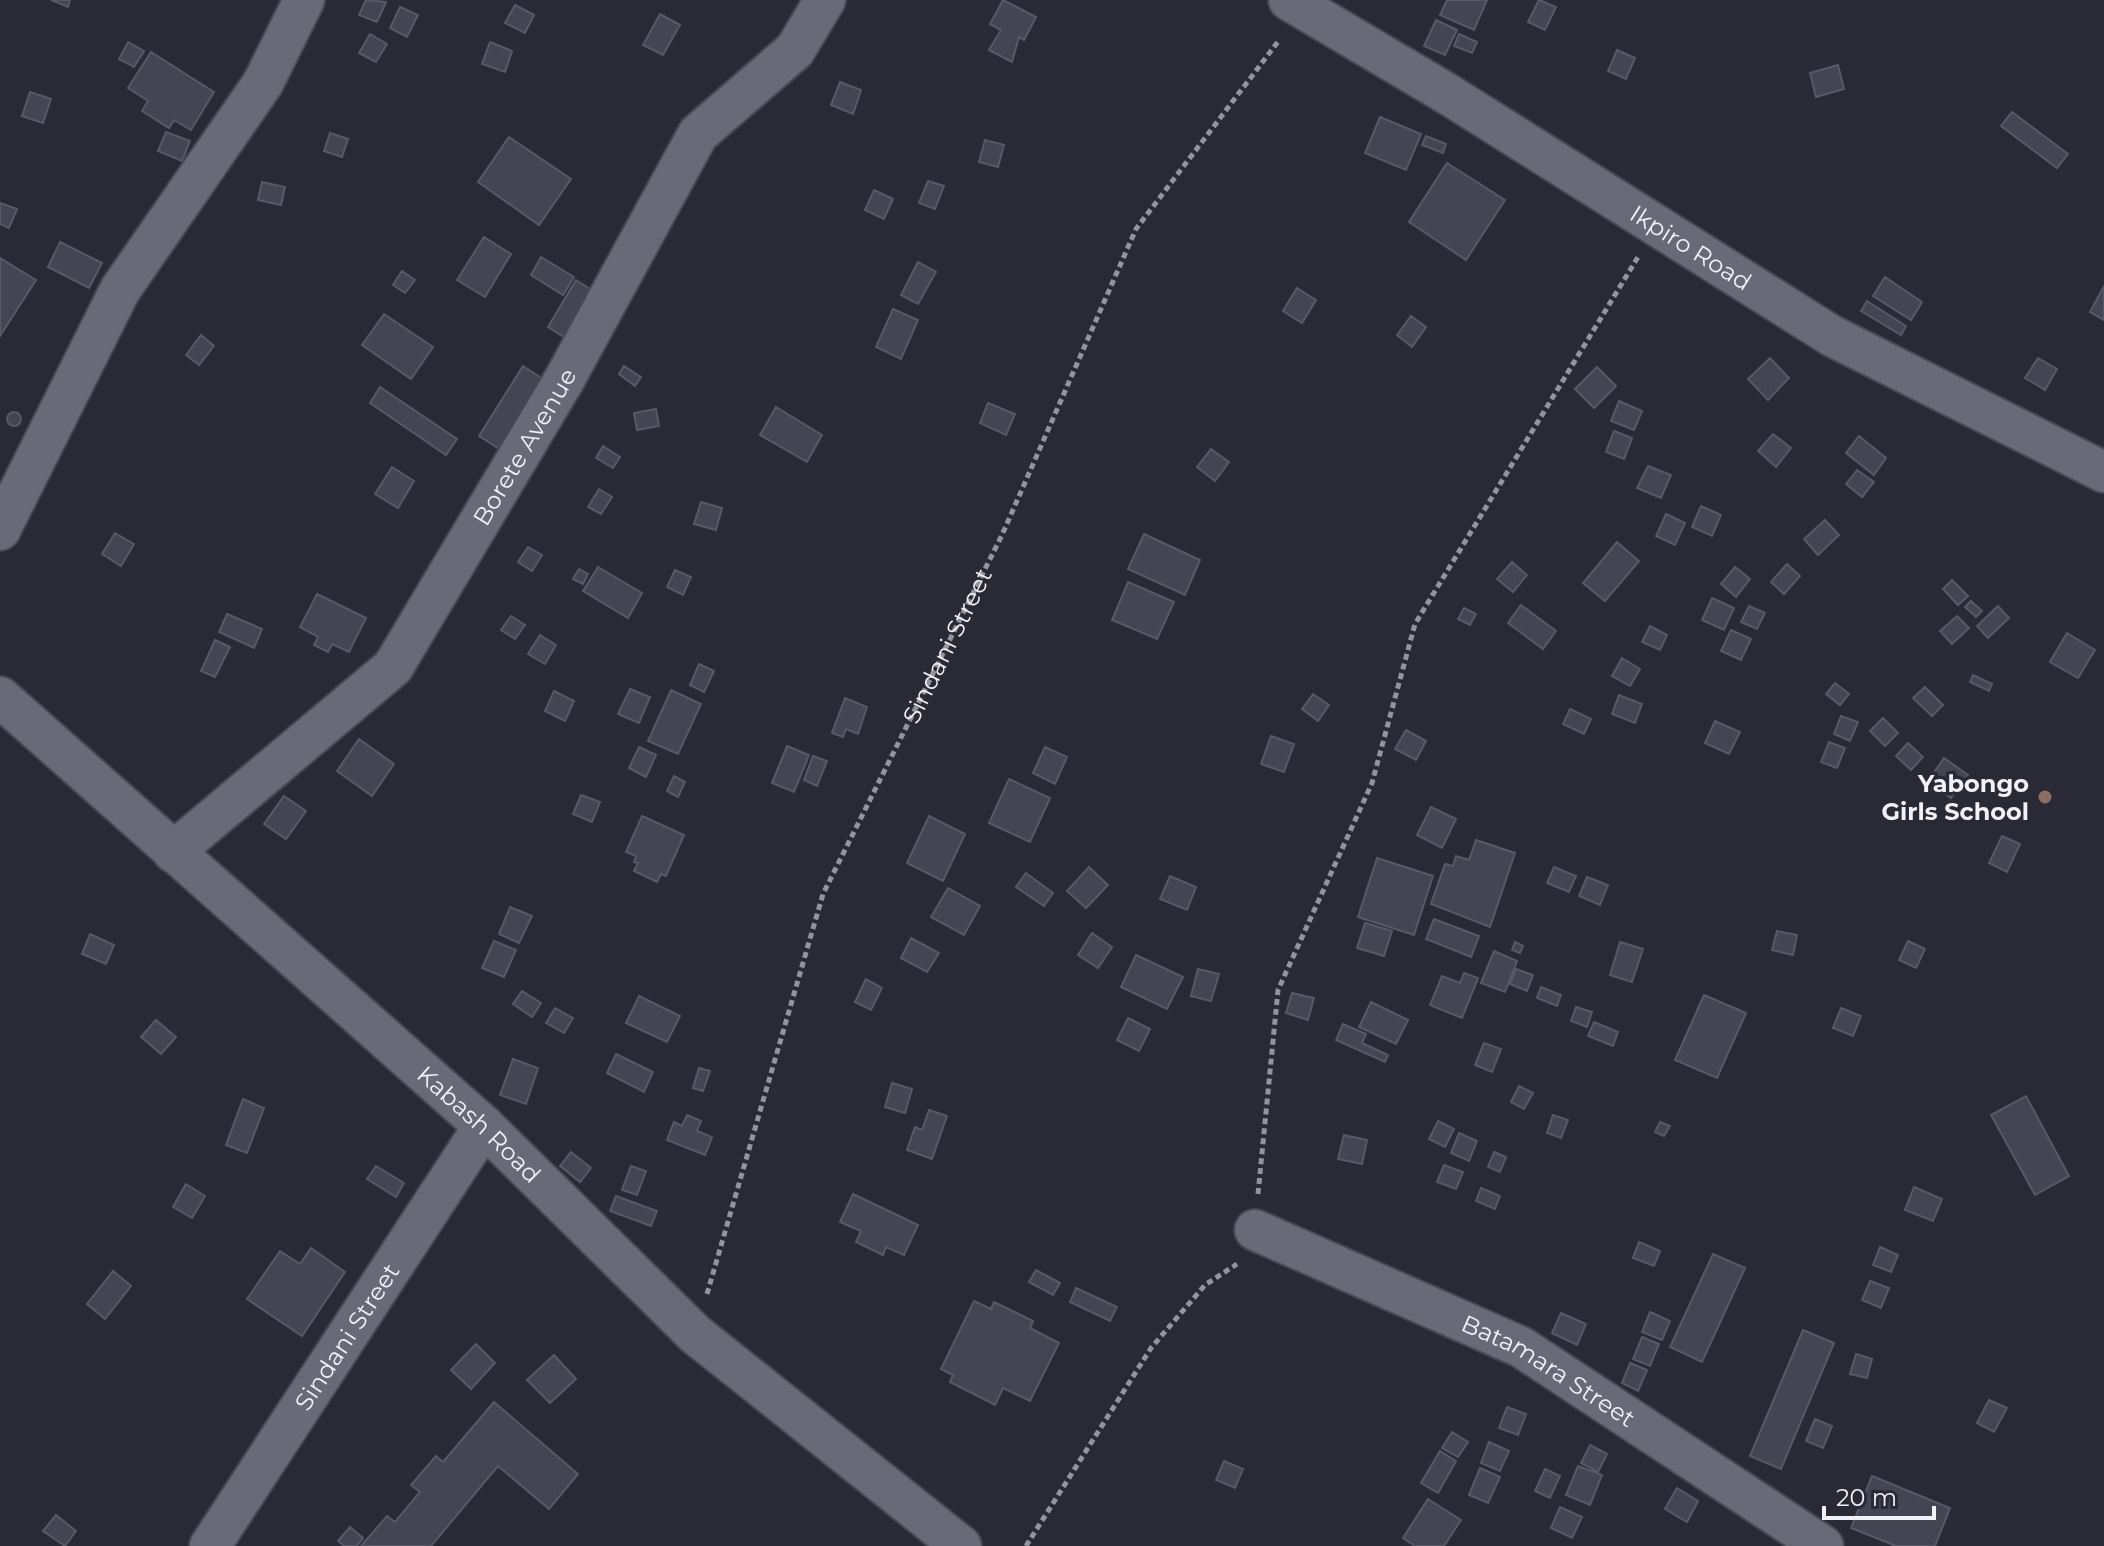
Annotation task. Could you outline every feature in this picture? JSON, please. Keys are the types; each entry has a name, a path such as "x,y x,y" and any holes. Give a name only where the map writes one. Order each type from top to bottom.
{"street":[{"path":"0,530 120,290 263,83 304,0"},
{"name":"Borete Avenue","path":"173,852 393,667 564,380 698,134 795,50 825,0"},
{"name":"Ikpiro Road","path":"1296,4 1832,336 2104,472"},
{"name":"Kabash Road","path":"0,697 484,1126 695,1334 961,1546"},
{"name":"Sindani Street","path":"210,1546 484,1126"},
{"name":"Batamara Street","path":"1255,1230 1521,1347 1823,1546"}],"path":[{"name":"Sindani Street","path":"695,1334 823,894 1002,535 1136,229 1296,4"},
{"path":"1026,1546 1151,1348 1205,1285 1252,1254 1278,990 1372,783 1415,624 1657,226"}],"building":[{"path":"51,0 70,0 68,7"},
{"path":"366,0 386,2 377,22 359,15"},
{"path":"1003,0 1036,17 1024,40 1019,37 1012,62 989,50 1001,30 990,24"},
{"path":"1447,0 1487,0 1474,30 1440,15"},
{"path":"1539,0 1556,7 1545,30 1528,22"},
{"path":"515,5 534,15 525,33 505,23"},
{"path":"400,7 418,15 407,37 390,28"},
{"path":"660,14 680,25 663,55 643,45"},
{"path":"1436,20 1457,30 1445,55 1424,46"},
{"path":"370,34 387,44 376,62 359,53"},
{"path":"1459,34 1477,42 1472,53 1454,46"},
{"path":"128,42 144,51 134,67 119,59"},
{"path":"490,42 512,51 505,72 482,64"},
{"path":"1617,50 1635,58 1626,79 1608,71"},
{"path":"151,52 214,92 191,130 174,120 169,128 142,111 148,101 128,88"},
{"path":"1838,65 1844,89 1816,97 1810,73"},
{"path":"840,82 861,90 853,114 831,105"},
{"path":"30,92 51,99 43,123 22,116"},
{"path":"2012,112 2068,154 2057,168 2001,126"},
{"path":"1380,117 1421,134 1406,170 1365,153"},
{"path":"166,132 190,141 182,161 158,151"},
{"path":"330,133 348,139 342,157 324,151"},
{"path":"1426,136 1446,144 1443,153 1422,145"},
{"path":"509,137 571,179 539,225 478,182"},
{"path":"985,140 1004,145 998,167 979,162"},
{"path":"1447,163 1505,200 1466,260 1409,222"},
{"path":"928,181 944,186 935,209 919,203"},
{"path":"262,182 285,187 281,205 258,200"},
{"path":"874,190 893,199 884,219 865,210"},
{"path":"0,203 17,209 9,228 0,224"},
{"path":"484,237 511,254 485,297 457,280"},
{"path":"60,242 102,263 89,288 48,267"},
{"path":"541,257 574,277 563,295 531,275"},
{"path":"0,258 36,280 0,336"},
{"path":"918,262 936,272 918,304 901,295"},
{"path":"402,271 415,280 405,293 393,285"},
{"path":"1885,277 1922,302 1911,320 1873,296"},
{"path":"576,280 596,293 567,339 548,327"},
{"path":"2104,286 2104,320 2090,312"},
{"path":"1297,288 1316,300 1302,323 1283,311"},
{"path":"1867,301 1906,326 1901,335 1861,311"},
{"path":"893,309 918,320 901,359 876,347"},
{"path":"384,314 433,347 411,379 362,345"},
{"path":"1411,316 1426,327 1412,347 1397,335"},
{"path":"201,335 214,346 199,365 186,355"},
{"path":"1770,358 1789,378 1768,400 1748,379"},
{"path":"2038,358 2057,369 2045,390 2025,378"},
{"path":"523,366 545,380 501,450 479,436"},
{"path":"624,366 641,377 635,386 619,374"},
{"path":"1597,367 1616,386 1594,408 1575,389"},
{"path":"380,387 457,439 446,455 370,403"},
{"path":"1619,401 1642,411 1634,430 1611,421"},
{"path":"988,403 1015,414 1006,435 980,423"},
{"path":"776,407 822,435 807,462 760,435"},
{"path":"656,409 659,426 637,430 634,413"},
{"path":"14,412 21,419 14,426 7,419"},
{"path":"1614,431 1632,438 1624,459 1606,452"},
{"path":"1773,434 1791,448 1776,467 1758,451"},
{"path":"1859,436 1886,458 1874,475 1846,453"},
{"path":"603,446 620,457 613,468 596,458"},
{"path":"1211,449 1229,462 1215,481 1197,467"},
{"path":"1648,466 1671,475 1661,498 1637,488"},
{"path":"392,467 414,481 398,508 375,494"},
{"path":"1857,470 1874,482 1862,497 1846,484"},
{"path":"599,489 612,497 601,514 588,507"},
{"path":"701,502 722,508 716,530 694,524"},
{"path":"1701,506 1721,515 1712,536 1692,527"},
{"path":"1666,514 1685,523 1675,545 1656,536"},
{"path":"1825,520 1839,535 1818,555 1804,539"},
{"path":"115,533 134,544 121,566 102,554"},
{"path":"1144,534 1200,560 1185,595 1128,569"},
{"path":"1617,542 1639,561 1605,601 1583,583"},
{"path":"528,547 542,555 532,571 518,562"},
{"path":"1512,562 1527,575 1513,592 1497,579"},
{"path":"1787,564 1800,576 1784,594 1771,582"},
{"path":"598,567 642,593 628,618 583,591"},
{"path":"1735,567 1750,579 1736,597 1721,584"},
{"path":"579,569 588,574 583,584 573,579"},
{"path":"675,570 691,577 683,595 667,587"},
{"path":"1952,580 1968,596 1958,605 1943,589"},
{"path":"1128,582 1174,602 1157,639 1112,620"},
{"path":"317,594 366,618 349,652 332,644 328,652 314,645 318,637 300,627"},
{"path":"1712,598 1734,608 1724,630 1702,620"},
{"path":"1971,601 1982,611 1976,617 1965,607"},
{"path":"1521,605 1556,631 1543,649 1508,623"},
{"path":"1749,606 1765,613 1757,629 1741,622"},
{"path":"1998,606 2009,618 1988,638 1977,626"},
{"path":"1464,608 1476,614 1470,625 1458,619"},
{"path":"227,614 262,629 254,648 219,632"},
{"path":"511,616 525,625 515,639 501,630"},
{"path":"1957,616 1969,628 1952,644 1940,631"},
{"path":"1650,626 1667,635 1660,650 1642,642"},
{"path":"1731,630 1751,639 1741,660 1721,651"},
{"path":"2067,633 2095,650 2078,678 2050,662"},
{"path":"540,635 556,645 545,664 528,654"},
{"path":"215,640 230,647 215,677 201,671"},
{"path":"1622,658 1640,669 1630,686 1612,676"},
{"path":"699,664 714,671 704,692 690,685"},
{"path":"1973,675 1992,684 1989,691 1970,682"},
{"path":"1835,683 1849,694 1840,705 1826,694"},
{"path":"1925,687 1943,705 1932,716 1913,698"},
{"path":"630,689 650,697 639,723 618,714"},
{"path":"671,690 701,704 678,754 648,741"},
{"path":"554,691 574,701 565,721 545,711"},
{"path":"1313,694 1329,705 1318,721 1302,709"},
{"path":"1619,695 1642,704 1635,723 1612,714"},
{"path":"845,698 867,707 858,734 846,729 843,737 832,733"},
{"path":"1570,709 1591,719 1584,734 1563,724"},
{"path":"1841,716 1858,722 1850,741 1834,734"},
{"path":"1883,718 1898,733 1885,746 1870,731"},
{"path":"1715,721 1740,732 1729,754 1705,743"},
{"path":"1406,730 1426,741 1416,760 1395,749"},
{"path":"1271,736 1294,744 1284,772 1261,764"},
{"path":"359,739 394,764 372,796 337,771"},
{"path":"1829,742 1845,748 1837,768 1821,762"},
{"path":"1908,743 1923,757 1911,770 1896,756"},
{"path":"787,746 809,755 794,792 772,783"},
{"path":"639,747 656,755 646,777 629,768"},
{"path":"1045,747 1067,757 1055,784 1033,773"},
{"path":"813,756 827,761 817,786 804,780"},
{"path":"1944,758 1968,775 1951,798 1928,781"},
{"path":"674,776 685,782 678,797 667,791"},
{"path":"1009,779 1050,798 1030,842 989,823"},
{"path":"581,795 600,802 592,822 573,814"},
{"path":"284,796 306,811 286,839 264,824"},
{"path":"1431,807 1456,819 1442,848 1417,835"},
{"path":"642,816 684,835 666,876 661,874 657,882 634,871 638,863 634,862 636,856 626,852"},
{"path":"929,816 965,834 943,881 907,863"},
{"path":"2002,836 2020,844 2007,872 1989,863"},
{"path":"1476,840 1515,853 1490,927 1431,904 1445,864 1453,866 1456,856 1469,860"},
{"path":"1377,858 1433,876 1414,935 1358,917"},
{"path":"1089,867 1108,885 1086,908 1067,891"},
{"path":"1554,867 1576,876 1569,892 1547,883"},
{"path":"1026,873 1053,893 1044,906 1016,887"},
{"path":"1170,876 1196,887 1187,910 1160,899"},
{"path":"1587,877 1608,885 1600,905 1579,896"},
{"path":"948,888 980,906 964,935 931,917"},
{"path":"510,907 532,916 519,943 499,934"},
{"path":"1434,919 1479,936 1471,957 1426,939"},
{"path":"1365,923 1392,931 1384,956 1357,948"},
{"path":"1777,931 1797,935 1793,955 1772,950"},
{"path":"1092,933 1112,947 1098,968 1078,955"},
{"path":"90,934 114,945 106,964 82,954"},
{"path":"911,938 939,953 927,972 901,958"},
{"path":"494,941 516,950 504,977 482,968"},
{"path":"1908,941 1925,949 1916,968 1899,960"},
{"path":"1515,942 1523,946 1520,953 1512,950"},
{"path":"1620,942 1643,949 1632,982 1610,975"},
{"path":"1494,951 1517,961 1505,992 1481,983"},
{"path":"1136,955 1183,977 1167,1009 1121,987"},
{"path":"1198,969 1219,974 1211,1001 1191,996"},
{"path":"1516,969 1533,975 1527,991 1510,984"},
{"path":"1464,973 1478,978 1462,1018 1430,1005 1442,976 1460,983"},
{"path":"866,979 882,988 871,1010 855,1002"},
{"path":"1541,987 1561,995 1557,1006 1537,998"},
{"path":"522,991 541,1003 532,1017 513,1004"},
{"path":"1292,993 1314,998 1308,1020 1286,1013"},
{"path":"1704,995 1746,1013 1717,1078 1675,1060"},
{"path":"639,996 680,1016 667,1042 626,1023"},
{"path":"1371,1002 1408,1020 1396,1044 1359,1027"},
{"path":"1576,1007 1592,1012 1587,1027 1571,1021"},
{"path":"555,1008 573,1018 564,1033 546,1023"},
{"path":"1841,1008 1861,1016 1853,1036 1833,1028"},
{"path":"1128,1018 1150,1029 1139,1051 1117,1040"},
{"path":"156,1020 176,1037 161,1054 141,1037"},
{"path":"1594,1022 1618,1032 1613,1046 1588,1036"},
{"path":"1343,1024 1366,1034 1362,1043 1388,1055 1385,1062 1336,1040"},
{"path":"1484,1043 1501,1049 1492,1072 1475,1065"},
{"path":"616,1054 653,1072 644,1092 607,1073"},
{"path":"513,1059 538,1068 526,1104 500,1095"},
{"path":"699,1068 710,1071 703,1091 693,1088"},
{"path":"892,1083 912,1089 905,1113 885,1107"},
{"path":"1519,1086 1533,1093 1524,1109 1511,1102"},
{"path":"2026,1096 2069,1176 2035,1195 1991,1115"},
{"path":"243,1099 264,1108 247,1153 226,1145"},
{"path":"929,1110 947,1116 932,1159 907,1150 915,1127 922,1130"},
{"path":"687,1115 701,1121 697,1131 712,1137 705,1155 667,1140 674,1122 682,1126"},
{"path":"1553,1115 1568,1120 1561,1138 1547,1133"},
{"path":"1438,1121 1454,1129 1445,1147 1429,1139"},
{"path":"1660,1122 1670,1126 1664,1136 1655,1132"},
{"path":"1459,1133 1477,1141 1469,1161 1451,1153"},
{"path":"1344,1135 1367,1140 1362,1164 1338,1159"},
{"path":"571,1152 591,1168 580,1182 560,1166"},
{"path":"1494,1152 1506,1157 1500,1172 1488,1167"},
{"path":"1444,1165 1463,1172 1456,1189 1437,1182"},
{"path":"376,1166 404,1183 396,1197 367,1179"},
{"path":"631,1166 646,1171 637,1195 622,1190"},
{"path":"186,1184 205,1196 192,1218 173,1207"},
{"path":"1914,1187 1942,1199 1933,1221 1905,1210"},
{"path":"1481,1188 1500,1196 1495,1209 1476,1201"},
{"path":"853,1194 918,1225 904,1255 886,1247 883,1255 856,1242 861,1231 840,1222"},
{"path":"616,1196 657,1211 651,1226 610,1211"},
{"path":"1639,1242 1660,1251 1654,1266 1633,1258"},
{"path":"1880,1247 1898,1255 1891,1272 1873,1265"},
{"path":"311,1248 345,1272 302,1336 247,1299 280,1251 300,1264"},
{"path":"1713,1254 1745,1268 1702,1362 1670,1347"},
{"path":"1036,1270 1060,1283 1053,1295 1029,1282"},
{"path":"113,1271 131,1286 105,1319 87,1304"},
{"path":"1870,1281 1889,1288 1881,1308 1862,1300"},
{"path":"1076,1288 1117,1307 1110,1321 1070,1302"},
{"path":"974,1301 991,1309 994,1302 1033,1321 1030,1328 1059,1343 1030,1401 1003,1388 995,1405 950,1382 953,1375 941,1369"},
{"path":"1650,1312 1670,1321 1662,1340 1642,1332"},
{"path":"1561,1313 1586,1324 1577,1345 1552,1333"},
{"path":"1803,1330 1834,1343 1781,1469 1750,1456"},
{"path":"1642,1337 1659,1344 1650,1366 1633,1359"},
{"path":"476,1344 495,1363 471,1389 451,1370"},
{"path":"1856,1354 1872,1359 1867,1378 1850,1374"},
{"path":"554,1355 576,1379 550,1403 527,1380"},
{"path":"1630,1363 1647,1370 1638,1391 1622,1383"},
{"path":"1989,1400 2007,1408 1994,1432 1977,1423"},
{"path":"494,1402 578,1474 549,1509 498,1466 431,1546 361,1546 387,1516 395,1522 420,1492 411,1485 436,1456 443,1462"},
{"path":"1507,1407 1526,1414 1518,1435 1499,1428"},
{"path":"1815,1419 1832,1426 1823,1448 1806,1441"},
{"path":"1452,1432 1468,1442 1458,1457 1442,1448"},
{"path":"1489,1442 1509,1451 1500,1471 1481,1463"},
{"path":"1590,1445 1607,1454 1598,1472 1581,1463"},
{"path":"1440,1451 1456,1461 1438,1493 1421,1483"},
{"path":"1224,1461 1243,1469 1235,1488 1216,1480"},
{"path":"1578,1466 1602,1475 1590,1505 1566,1495"},
{"path":"1480,1468 1500,1477 1488,1503 1469,1495"},
{"path":"1545,1469 1560,1476 1550,1498 1535,1491"},
{"path":"1872,1476 1950,1508 1935,1546 1896,1546 1851,1528"},
{"path":"1677,1488 1698,1501 1687,1522 1665,1509"},
{"path":"1428,1499 1461,1520 1444,1546 1415,1546 1403,1538"},
{"path":"1560,1507 1582,1517 1572,1538 1551,1528"},
{"path":"56,1515 76,1531 65,1546 43,1531"},
{"path":"350,1527 363,1538 357,1546 344,1546 338,1541"}],"place":[{"name":"Yabongo Girls School","path":"2045,797"}]}
